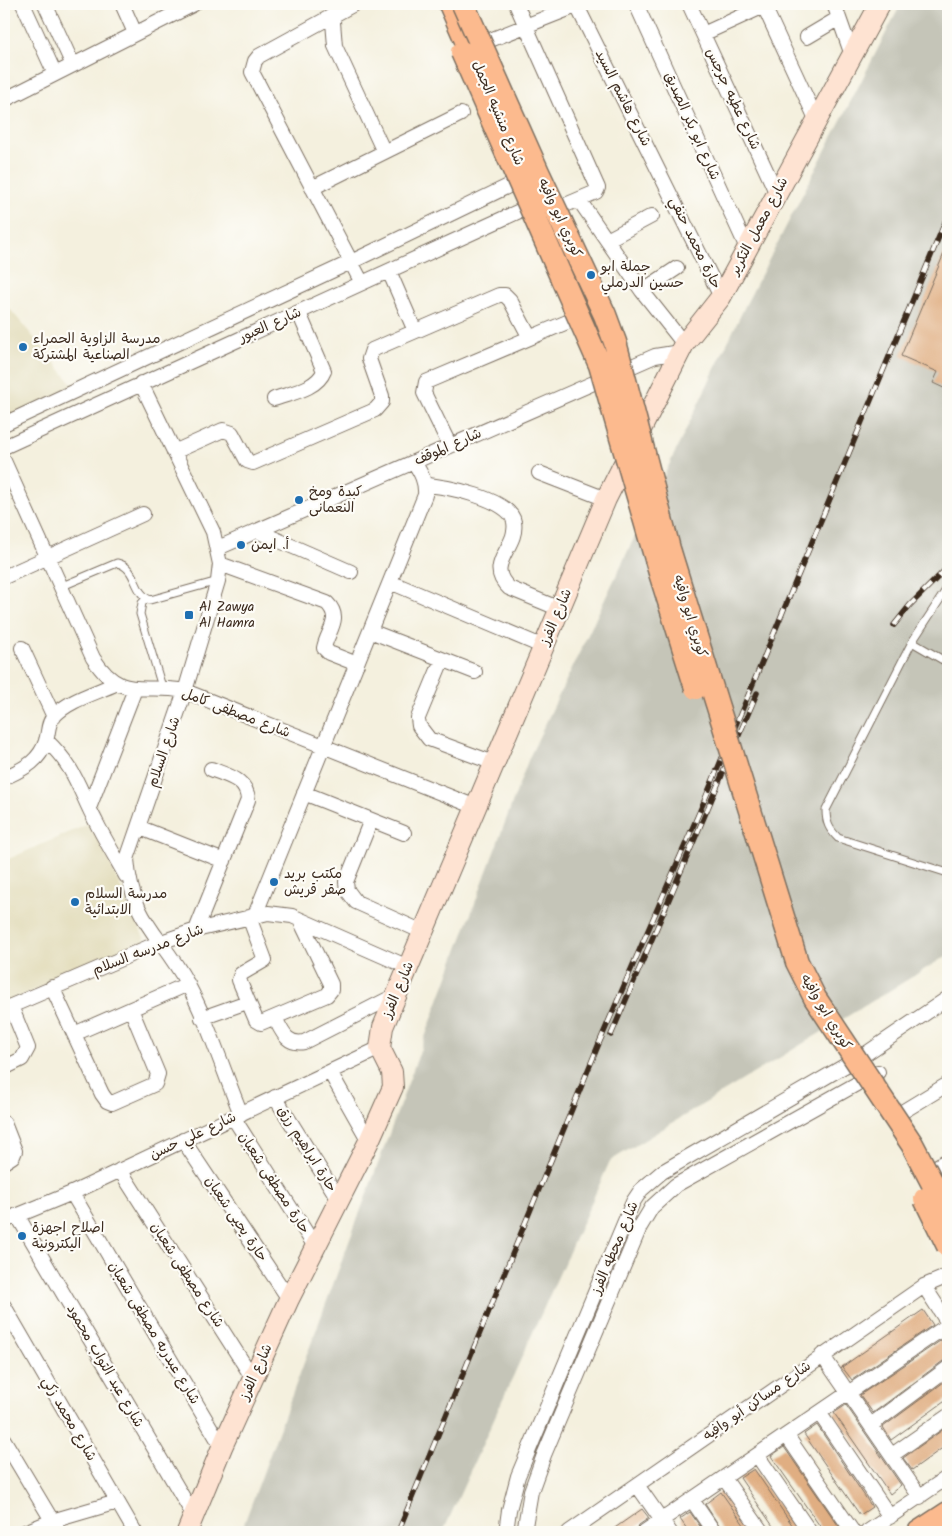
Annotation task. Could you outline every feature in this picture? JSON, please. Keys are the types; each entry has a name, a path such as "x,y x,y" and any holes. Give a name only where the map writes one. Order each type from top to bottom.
{"main road":[{"name":"شارع منشيه الجمل","path":"440,4 466,50 588,313 613,375 634,445"},
{"name":"شارع منشيه الجمل","path":"450,4 466,50"},
{"name":"كوبري ابو وافيه","path":"463,4 538,172 605,315 615,342 669,548 797,962 814,998 912,1144 948,1213"},
{"name":"كوبري ابو وافيه","path":"466,50 600,365 660,573 784,965 814,1025 899,1151 948,1246"},
{"path":"919,1532 948,1513"}],"street":[{"path":"23,4 55,74"},
{"path":"45,4 73,65"},
{"path":"122,4 135,33"},
{"path":"4,100 194,4"},
{"path":"354,4 335,8 259,56 252,66 253,77 362,283"},
{"path":"516,4 525,26"},
{"path":"466,50 578,4"},
{"name":"شارع هاشم السيد","path":"578,4 669,189"},
{"name":"شارع ابو بكر الصديق","path":"636,4 747,248"},
{"name":"شارع عطيه جرجس","path":"689,4 777,194"},
{"path":"834,4 852,55"},
{"name":"شارع معمل التكرير","path":"634,445 682,348 721,297 880,4"},
{"path":"703,34 763,5 816,121"},
{"path":"335,8 332,22 335,46 384,152"},
{"path":"807,37 839,18"},
{"name":"شارع العبور","path":"4,447 389,271 539,209 579,200 596,192 597,186 525,26"},
{"path":"312,188 461,114"},
{"name":"شارع العبور","path":"4,424 351,262 525,177"},
{"name":"حارة محمد حنفي","path":"669,189 721,297"},
{"path":"579,200 682,348"},
{"path":"607,240 652,216"},
{"path":"642,291 677,268"},
{"path":"389,271 415,331"},
{"path":"174,452 214,432 223,430 232,433 247,461 253,463 375,410 382,402 382,396 370,363 370,354 376,348 498,295 505,295 510,300 529,336"},
{"path":"274,399 314,384 321,379 324,371 299,313"},
{"path":"450,446 424,393 426,382 529,336 588,313"},
{"name":"شارع الموقف","path":"218,548 655,356 682,348"},
{"name":"شارع السلام","path":"142,383 213,532 220,564 218,581 185,691 127,859 129,881 135,902 158,943 176,963 188,984 236,1115"},
{"name":"شارع الفرز","path":"190,1524 222,1447 290,1298 369,1141 393,1086 392,1072 380,1048 382,1027 606,499 634,445"},
{"path":"4,461 93,658 106,677 115,684 64,707 48,725 46,740 41,753 31,764 6,771"},
{"path":"300,920 331,984 331,990 327,995 275,1018 259,1022 247,1002 240,984 240,977 266,960 252,916 424,500 426,485 414,462"},
{"path":"539,473 606,499"},
{"path":"426,485 459,489 505,508 511,514 514,521 514,530 499,568 503,583 509,588 560,609"},
{"path":"4,578 143,514"},
{"path":"256,531 350,572"},
{"path":"220,564 327,603 332,607 335,619 324,648 329,653 357,664"},
{"path":"390,582 544,647"},
{"path":"370,631 475,672"},
{"path":"22,648 54,717"},
{"path":"442,660 418,718 422,733 428,739 494,763"},
{"name":"شارع مصطفى كامل","path":"115,684 135,689 162,688 185,691 476,807"},
{"path":"90,808 135,689"},
{"path":"46,740 62,756 75,774 90,808 129,881"},
{"path":"196,930 248,800 248,790 242,782 211,769"},
{"path":"304,793 404,833"},
{"path":"371,820 346,882 347,890 356,902 423,932"},
{"path":"138,827 224,861"},
{"name":"شارع مدرسه السلام","path":"8,1007 158,943 196,930 252,916 280,914 300,920 408,967"},
{"path":"74,1034 188,984"},
{"path":"52,987 106,1101 118,1102 155,1084 158,1079 158,1074 131,1009"},
{"path":"275,1018 285,1037 290,1042 304,1042 396,994"},
{"name":"شارع محطه الفرز","path":"506,1532 509,1510 518,1476 637,1196 662,1172 866,1053 948,1000"},
{"path":"202,1018 247,1002"},
{"path":"4,1068 22,1059 28,1048 8,1007"},
{"name":"شارع علي حسن","path":"4,1221 72,1193 380,1048"},
{"path":"866,1053 948,1193"},
{"path":"330,1072 369,1141"},
{"name":"شارع محطه الفرز","path":"524,1532 531,1491 582,1365 646,1216 660,1198 676,1185 878,1072"},
{"path":"902,1112 948,1084"},
{"name":"حارة ابراهيم رزق","path":"275,1097 339,1200"},
{"name":"حارة مصطفى شعبان","path":"236,1115 316,1248"},
{"path":"4,1124 15,1151 13,1156 4,1162"},
{"name":"حارة يحيى شعبان","path":"183,1140 290,1298"},
{"path":"713,1143 722,1160"},
{"path":"934,1168 948,1160"},
{"name":"شارع مصطفى شعبان","path":"120,1170 254,1380"},
{"name":"شارع عبدربه مصطفى شعبان","path":"72,1193 222,1447"},
{"name":"شارع عبد التواب محمود","path":"17,1215 190,1524"},
{"name":"شارع مساكن أبو وافيه","path":"569,1532 924,1286 948,1276"},
{"path":"644,1532 850,1394 948,1324 924,1286"},
{"name":"شارع محمد زكي","path":"4,1306 135,1532"},
{"path":"822,1356 920,1497"},
{"path":"567,1360 582,1365"},
{"path":"871,1425 948,1368"},
{"path":"820,1414 890,1516"},
{"path":"892,1455 948,1416"},
{"path":"788,1436 852,1532"},
{"path":"4,1440 55,1527"},
{"path":"757,1455 810,1532"},
{"path":"867,1532 948,1477"},
{"path":"724,1478 762,1532"},
{"path":"637,1485 670,1532"},
{"path":"692,1500 714,1532"},
{"path":"26,1532 55,1527 117,1502"}],"lane":[{"path":"60,587 117,563 130,570 146,599 153,601 218,581"},
{"path":"948,587 912,642 826,810 829,829 838,838 948,873"},
{"path":"146,599 142,603 140,614 162,688"},
{"path":"912,642 948,663"}],"shaded area":[{"path":"901,4 948,4 948,955 610,1161 443,1532 241,1532 529,758 746,304"},
{"name":"مدرسة الزاوية الحمراء الصناعية المشتركة","path":"4,302 80,393 4,432"},
{"name":"مدرسة السلام الابتدائية","path":"91,823 146,942 4,1003 4,861"}],"building":[{"path":"948,244 948,390 933,383 938,372 901,356"},
{"path":"923,1310 933,1325 852,1380 842,1367"},
{"path":"943,1339 948,1345 948,1359 873,1413 860,1395"},
{"path":"948,1379 948,1399 891,1440 883,1427"},
{"path":"846,1405 901,1485 890,1494 834,1413"},
{"path":"817,1425 872,1507 860,1515 804,1434"},
{"path":"948,1426 948,1444 912,1470 903,1458"},
{"path":"784,1447 840,1528 833,1532 824,1532 771,1456"},
{"path":"754,1469 797,1532 777,1532 740,1478"},
{"path":"721,1492 749,1532 723,1532 705,1504"},
{"path":"642,1509 649,1518 639,1525 635,1532 609,1532"},
{"path":"690,1512 704,1532 689,1532 680,1519"}],"railway":[{"path":"398,1532 600,1041 705,799 948,215"},
{"path":"894,625 910,605 948,567"},
{"path":"611,1035 757,693"}],"place":[{"name":"جملة ابو حسين الدرملي","path":"591,275"},
{"name":"مدرسة الزاوية الحمراء الصناعية المشتركة","path":"23,347"},
{"name":"كبدة ومخ النعمانى","path":"299,500"},
{"name":"أ. ايمن","path":"241,545"},
{"name":"Al Zawya Al Hamra","path":"189,615"},
{"name":"مكتب بريد صقر قريش","path":"274,882"},
{"name":"مدرسة السلام الابتدائية","path":"75,902"},
{"name":"اصلاح اجهزة اليكترونية","path":"22,1236"}]}
